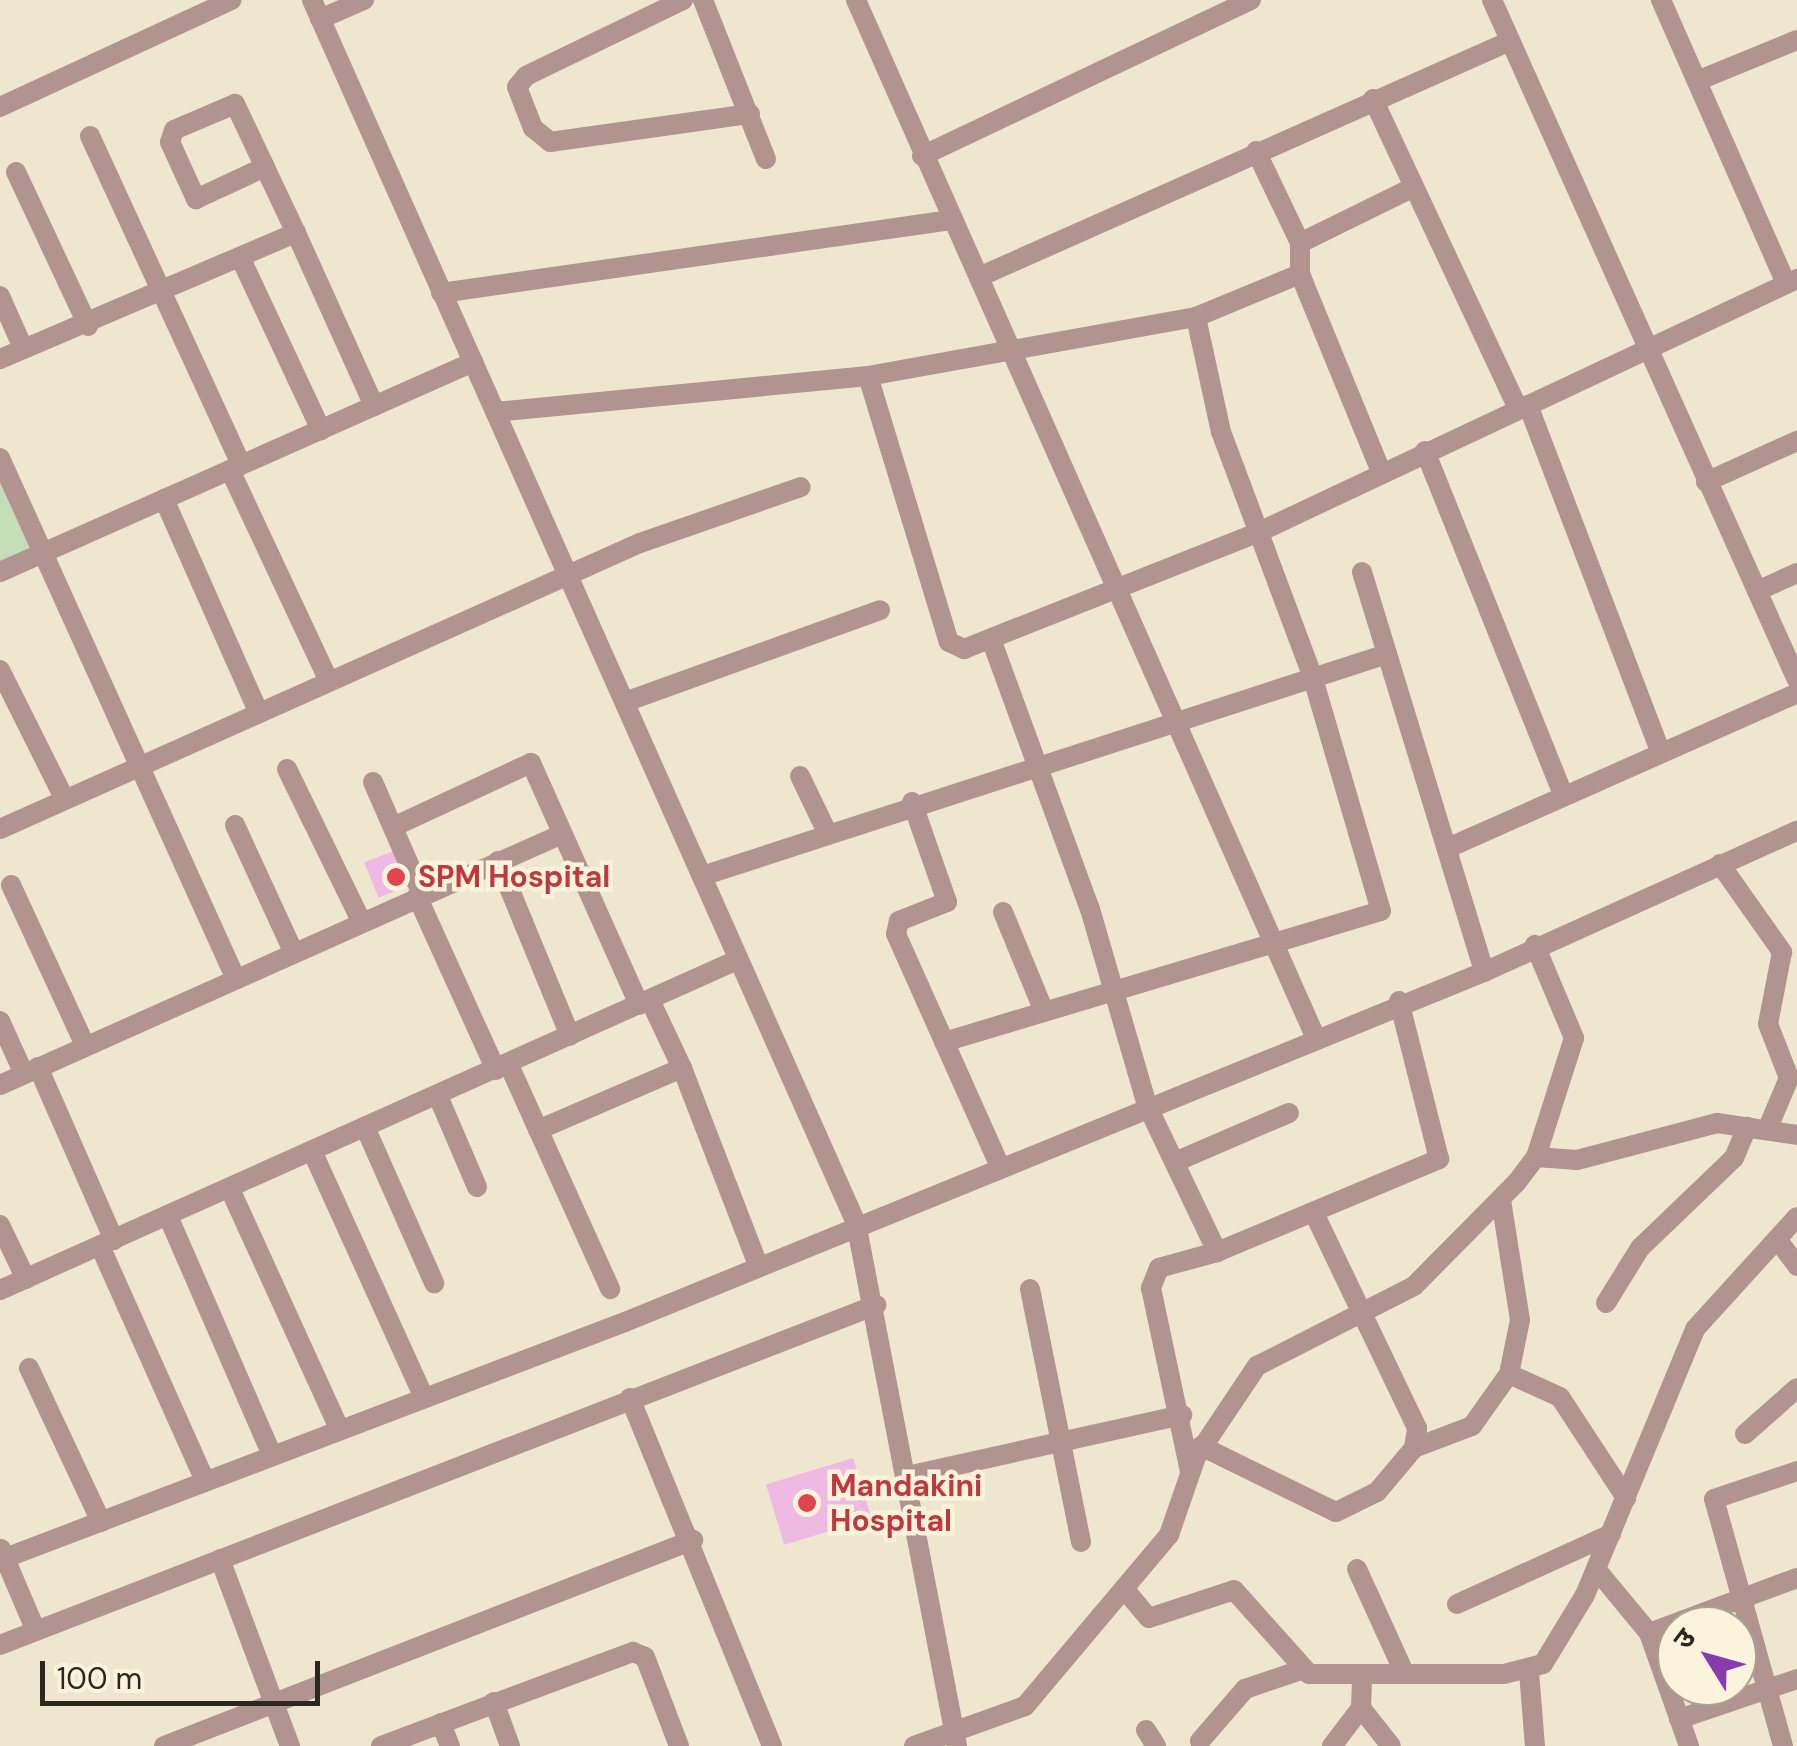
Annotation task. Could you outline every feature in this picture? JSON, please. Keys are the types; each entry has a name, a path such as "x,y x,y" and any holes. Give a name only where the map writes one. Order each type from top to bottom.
{"street":[{"path":"0,107 232,0"},
{"path":"364,0 316,10 856,1223 876,1305 955,1738"},
{"path":"683,0 526,76 517,87 533,128 550,142 750,114"},
{"path":"703,0 766,159"},
{"path":"856,0 922,156 1120,588 1175,725 1314,1034"},
{"path":"922,156 1250,0"},
{"path":"1492,0 1651,346 1706,482 1797,680"},
{"path":"868,376 949,642 964,649 1259,532 1791,281 1661,0"},
{"path":"1697,82 1797,40"},
{"path":"979,277 1373,98 1508,42"},
{"path":"1373,98 1523,407 1660,750"},
{"path":"265,167 196,198 169,136 235,104 265,167 296,233 374,406"},
{"path":"90,136 164,293 327,678"},
{"path":"1256,151 1300,243 1300,274 1382,474"},
{"path":"16,172 88,326"},
{"path":"1300,243 1414,186"},
{"path":"441,293 951,220"},
{"path":"0,359 88,326 296,233"},
{"path":"241,259 320,430"},
{"path":"495,412 868,376 1008,346 1196,317 1300,274"},
{"path":"0,296 23,348"},
{"path":"944,1042 1112,987 1276,946 1381,911 1384,899 1312,675 1221,432 1196,317"},
{"path":"0,572 473,362"},
{"path":"1706,482 1797,441"},
{"path":"1424,451 1564,795"},
{"path":"0,458 234,977"},
{"path":"0,830 327,678 568,575 801,487"},
{"path":"164,499 258,710"},
{"path":"1362,572 1450,846 1484,972"},
{"path":"1758,591 1797,574"},
{"path":"625,702 880,610"},
{"path":"991,638 1112,987 1147,1105 1217,1252"},
{"path":"702,876 912,802 1175,725 1312,675 1387,654"},
{"path":"0,670 65,800"},
{"path":"1450,846 1660,750 1797,693"},
{"path":"392,827 530,763 644,1003 682,1068 758,1265"},
{"path":"287,769 361,921"},
{"path":"800,776 826,830"},
{"path":"373,782 420,895 502,1067 538,1130 610,1289"},
{"path":"912,802 948,902 899,921 896,934 1000,1166"},
{"path":"235,825 293,951"},
{"path":"36,1631 2,1555 101,1522 758,1265 1314,1034 1484,972 1534,946 1797,831"},
{"path":"0,1084 562,834"},
{"path":"498,861 570,1036"},
{"path":"1606,1303 1640,1248 1734,1158 1789,1078 1768,1024 1782,952 1720,864"},
{"path":"11,886 86,1045"},
{"path":"1002,912 1043,1010"},
{"path":"914,1746 955,1738 1024,1706 1126,1591 1169,1535 1202,1446 1258,1366 1367,1311 1448,1259 1536,1157 1574,1038 1534,946"},
{"path":"0,1290 313,1154 737,960"},
{"path":"1190,1473 1182,1415 1151,1288 1159,1268 1217,1252 1439,1158 1399,1001"},
{"path":"0,1021 31,1070 205,1481"},
{"path":"538,1130 682,1068"},
{"path":"438,1096 477,1187"},
{"path":"1175,1162 1289,1113"},
{"path":"1536,1157 1577,1160 1716,1123 1797,1135"},
{"path":"365,1127 434,1283"},
{"path":"313,1154 422,1394"},
{"path":"230,1190 338,1428"},
{"path":"1202,1446 1336,1512 1377,1492 1414,1448 1472,1426 1509,1374 1520,1320 1501,1200"},
{"path":"1314,1213 1367,1311 1417,1428 1414,1448"},
{"path":"168,1216 272,1455"},
{"path":"1200,1740 1244,1689 1298,1671 1529,1672 1558,1648 1596,1569 1695,1329 1797,1217"},
{"path":"0,1224 26,1279"},
{"path":"1777,1240 1797,1266"},
{"path":"1030,1289 1081,1542"},
{"path":"0,1645 876,1305"},
{"path":"29,1368 101,1522"},
{"path":"1509,1374 1560,1397 1626,1498"},
{"path":"1745,1434 1797,1388"},
{"path":"630,1398 693,1540 772,1746"},
{"path":"907,1476 1182,1415"},
{"path":"1783,1746 1714,1499 1797,1471"},
{"path":"1458,1604 1611,1534"},
{"path":"164,1746 693,1540"},
{"path":"220,1559 290,1746"},
{"path":"1357,1569 1404,1672"},
{"path":"1596,1569 1649,1633 1689,1746"},
{"path":"1649,1633 1797,1578"},
{"path":"1126,1591 1149,1618 1234,1590 1298,1671"},
{"path":"381,1746 633,1652 645,1657 679,1746"},
{"path":"1529,1672 1535,1746"},
{"path":"1332,1746 1361,1708 1362,1674"},
{"path":"1680,1719 1797,1679"},
{"path":"494,1702 510,1746"},
{"path":"1361,1708 1391,1746"},
{"path":"441,1723 450,1746"}],"green space":[{"path":"0,481 32,550 0,564"}],"building":[{"path":"393,851 407,886 378,898 364,863"},
{"path":"853,1458 871,1518 784,1545 766,1485"}],"place":[{"name":"SPM Hospital","path":"396,877"},
{"name":"Mandakini Hospital","path":"807,1503"}]}
